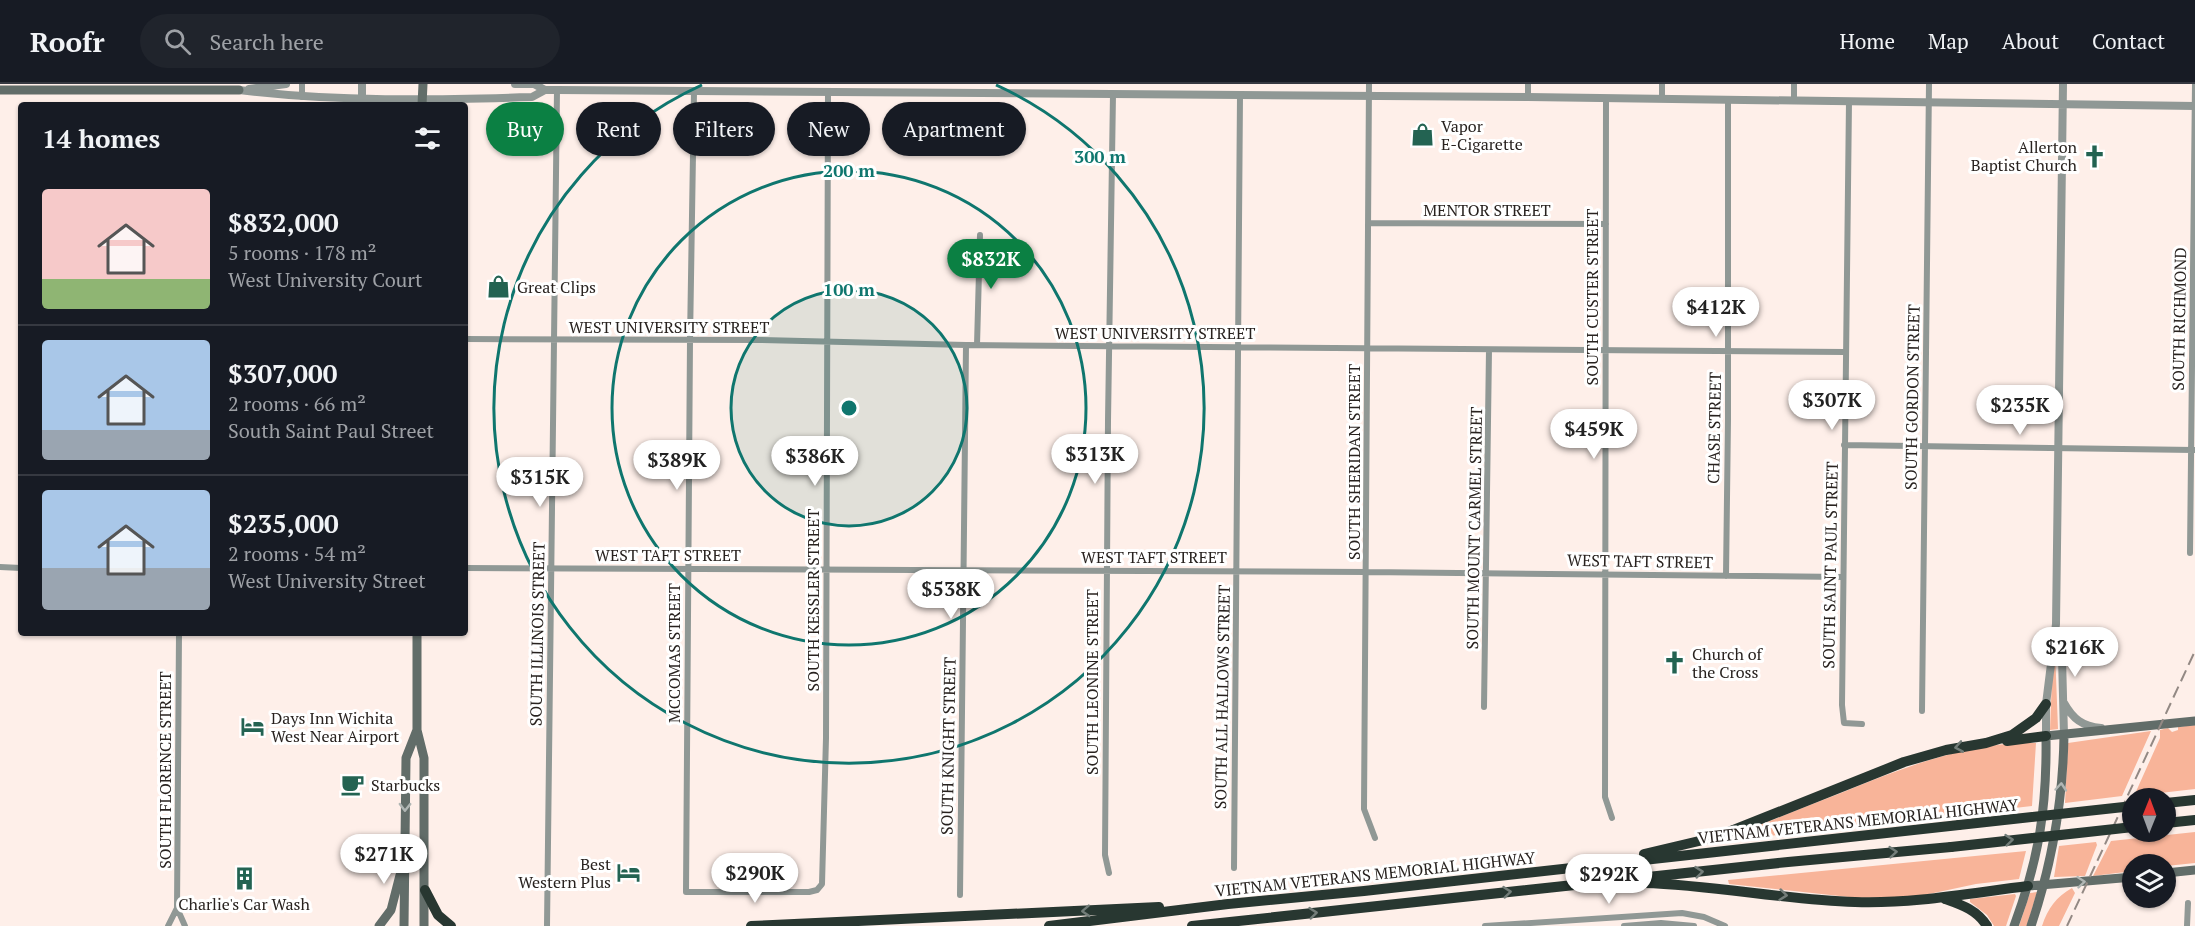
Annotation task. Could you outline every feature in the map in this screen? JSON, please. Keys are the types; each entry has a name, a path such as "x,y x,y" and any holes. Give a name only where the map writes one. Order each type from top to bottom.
{"highway":[{"path":"1986,743 2012,735 2028,726 2046,704"},
{"path":"1577,868 1700,842 1904,762 1946,750 2046,736"},
{"path":"2176,802 2195,800"},
{"name":"VIETNAM VETERANS MEMORIAL HIGHWAY","path":"1049,926 1228,904 2122,807"},
{"path":"2176,822 2195,820"},
{"name":"VIETNAM VETERANS MEMORIAL HIGHWAY","path":"1192,926 2122,828"},
{"path":"1599,883 1709,886 1853,902 1889,903 2028,886"},
{"path":"425,890 438,915 451,926"},
{"path":"1942,897 1971,909 1988,926"},
{"path":"751,926 1228,904"}],"main road":[{"path":"422,102 423,84"},
{"path":"0,90 65,87 184,87 239,90"},
{"path":"417,636 417,730 424,758 424,926"},
{"path":"2014,926 2028,886 2042,828 2046,736 2195,721"},
{"path":"405,926 406,758 417,730"},
{"path":"2031,926 2045,885 2054,845 2061,796 2064,735"},
{"path":"379,926 395,901 404,855"},
{"path":"2176,872 2195,870"},
{"path":"2028,886 2122,878"}],"street":[{"path":"239,90 286,84"},
{"path":"302,84 302,97"},
{"path":"362,84 362,99"},
{"path":"515,84 534,84 557,90 660,88 694,92 778,88 828,92 1528,97 2195,106"},
{"name":"SOUTH SHERIDAN STREET","path":"1369,84 1364,809 1375,838"},
{"path":"1528,84 1528,97"},
{"path":"1662,84 1662,99"},
{"path":"1794,84 1794,101"},
{"name":"SOUTH GORDON STREET","path":"1922,711 1929,84"},
{"path":"2046,736 2046,704 2056,624 2063,84"},
{"name":"SOUTH RICHMOND","path":"2190,553 2193,450 2195,84"},
{"path":"440,102 532,97 545,87"},
{"path":"239,90 302,97 407,102"},
{"name":"SOUTH ILLINOIS STREET","path":"547,926 557,90"},
{"name":"MCCOMAS STREET","path":"694,92 686,892 809,892 817,890"},
{"name":"SOUTH KESSLER STREET","path":"817,890 822,884 823,872 828,92"},
{"name":"SOUTH LEONINE STREET","path":"1109,873 1105,855 1106,570 1113,94"},
{"name":"SOUTH ALL HALLOWS STREET","path":"1234,868 1240,95"},
{"name":"SOUTH CUSTER STREET","path":"1606,98 1605,797 1612,818"},
{"name":"CHASE STREET","path":"1725,576 1728,100"},
{"name":"SOUTH SAINT PAUL STREET","path":"1849,102 1842,705 1844,723 1862,724"},
{"name":"MENTOR STREET","path":"1368,223 1606,224"},
{"path":"978,345 980,235"},
{"name":"WEST UNIVERSITY STREET","path":"468,339 1845,352"},
{"name":"SOUTH KNIGHT STREET","path":"960,895 966,345"},
{"name":"SOUTH MOUNT CARMEL STREET","path":"1485,707 1489,350"},
{"path":"1844,445 2193,450"},
{"path":"0,567 18,568"},
{"name":"WEST TAFT STREET","path":"468,568 1106,570 1843,577"},
{"path":"2056,624 2061,657 2064,735"},
{"name":"SOUTH FLORENCE STREET","path":"179,636 177,908 184,926"},
{"path":"2063,702 2074,718 2081,723 2120,730"},
{"path":"2187,903 2187,926"},
{"name":"SOUTH FLORENCE STREET","path":"168,926 177,908"},
{"path":"1485,926 1682,913 1704,917 1725,926"},
{"path":"1624,926 1661,923 1694,926"}],"shaded area":[{"path":"2053,650 2055,650 2058,729 2050,730"},
{"path":"2195,725 2195,789 2176,791 2176,788 2138,788 2160,738 2160,730 2168,728 2172,732 2178,730 2178,727"},
{"path":"2151,731 2126,788 2122,788 2122,796 2065,803 2068,743"},
{"path":"2036,743 2032,806 1716,842 1888,774 1936,758 1986,746"},
{"path":"2195,832 2195,863 2176,865 2176,854 2122,854 2122,872 2093,876 2111,841 2176,842 2176,834"},
{"path":"2096,842 2097,845 2085,876 2054,877 2059,846"},
{"path":"2026,851 2019,879 1976,884 1915,897 1858,898 1729,884 1728,880"},
{"path":"2072,888 2075,893 2059,926 2042,926 2053,904"},
{"path":"2037,892 2027,926 2019,926 2030,893"},
{"path":"2015,894 2006,926 1994,926 1987,915 1970,902 1970,899"}],"railway":[{"path":"2067,926 2195,651"}],"place":[{"name":"Vapor E-Cigarette","path":"1423,135"},
{"name":"Allerton Baptist Church","path":"2095,156"},
{"name":"Great Clips","path":"499,287"},
{"name":"Church of the Cross","path":"1674,663"},
{"name":"Days Inn Wichita West Near Airport","path":"253,727"},
{"name":"Starbucks","path":"353,785"},
{"name":"Best Western Plus","path":"629,873"},
{"name":"Charlie's Car Wash","path":"244,879"}]}
